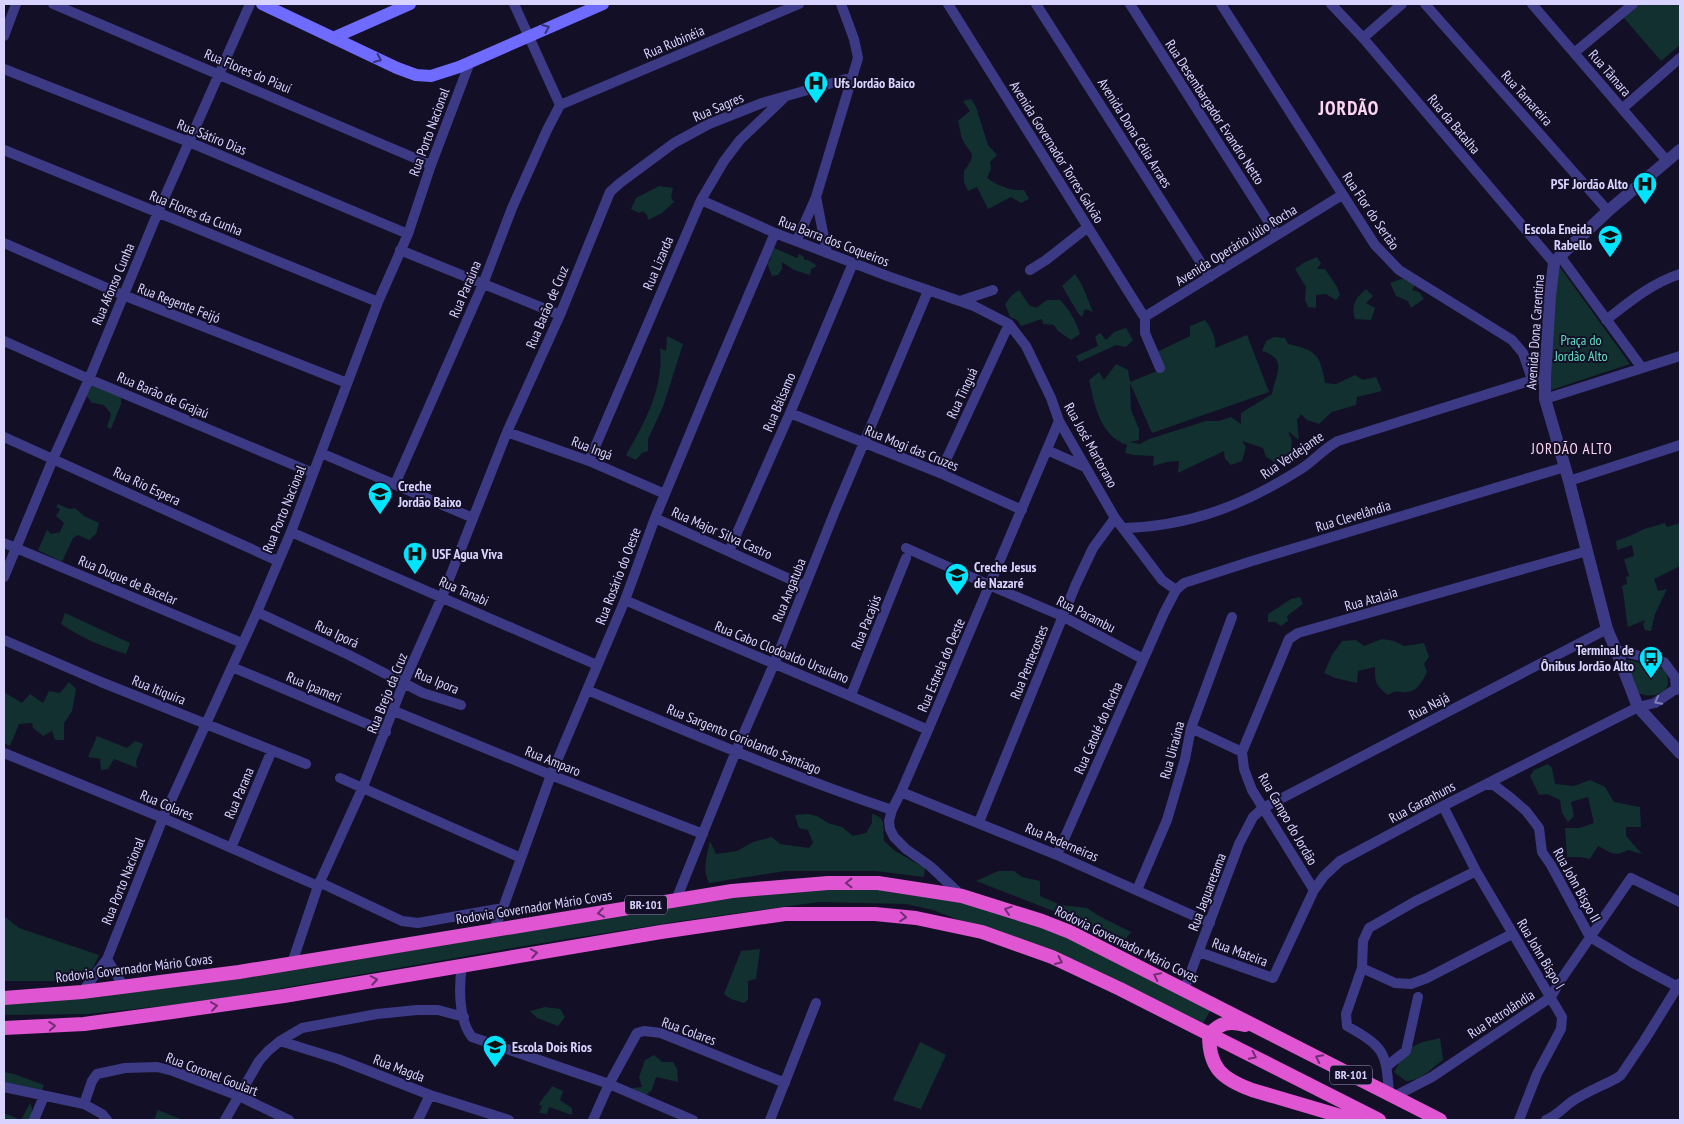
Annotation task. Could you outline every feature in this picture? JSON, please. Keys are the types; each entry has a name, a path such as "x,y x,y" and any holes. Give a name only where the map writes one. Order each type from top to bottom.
{"highway":[{"name":"Rodovia Governador Mário Covas","path":"4,998 124,987 292,963 732,891 828,883 878,883 962,896 1042,921 1070,932 1440,1120"},
{"name":"BR-101","path":"4,1028 84,1024 284,996 661,932 784,914 875,914 916,918 982,932 1069,965 1379,1120"},
{"path":"1214,1005 1216,1010 1214,1021 1205,1032 1217,1069 1232,1080 1252,1090 1354,1120"},
{"path":"1205,1032 1227,1022 1262,1030"}],"main road":[{"path":"262,4 397,68 427,76 445,72 470,62 604,4"},
{"path":"333,38 410,4"}],"street":[{"path":"4,36 16,4"},
{"name":"Rua Flores do Piauí","path":"53,4 431,165"},
{"name":"Rua Afonso Cunha","path":"4,576 89,379 158,212 250,4"},
{"path":"514,4 560,105"},
{"name":"Rua Rubinéia","path":"560,105 799,4"},
{"path":"797,240 816,197 858,58 854,39 841,4"},
{"name":"Avenida Governador Torres Galvão","path":"948,4 1144,316"},
{"name":"Avenida Dona Célia Arraes","path":"1036,4 1210,277"},
{"name":"Rua Desembargador Evandro Netto","path":"1130,4 1277,236"},
{"name":"Rua Flor do Sertão","path":"1221,4 1375,245 1399,270 1512,340 1538,378"},
{"name":"Rua da Batalha","path":"1332,4 1557,260 1642,368"},
{"path":"1363,38 1402,4"},
{"name":"Rua Tamareira","path":"1425,4 1608,211"},
{"name":"Rua Tâmara","path":"1532,4 1667,161"},
{"path":"1574,54 1633,4"},
{"path":"1622,108 1680,58"},
{"name":"Rua Porto Nacional","path":"82,992 106,959 163,818 291,532 378,302 408,234 431,165 470,62"},
{"name":"Rua Sátiro Dias","path":"4,69 189,142 408,234"},
{"name":"Rua Sagres","path":"610,192 680,139 709,124 786,96 853,76"},
{"name":"Rua Lizarda","path":"589,461 701,200 724,161 740,140 786,96"},
{"name":"Rua Paraúna","path":"395,484 482,284 512,208 560,105"},
{"name":"Rua Flores da Cunha","path":"4,150 378,302"},
{"path":"1557,260 1608,211 1680,150"},
{"name":"Rua Barão de Cruz","path":"507,432 560,315 610,192"},
{"name":"Avenida Operário Júlio Rocha","path":"1144,316 1342,195"},
{"path":"816,197 827,253"},
{"name":"Rua Barra dos Coqueiros","path":"701,200 775,233 928,291 960,301"},
{"path":"1030,270 1088,227"},
{"name":"Rua Rosário do Oeste","path":"493,931 522,858 551,775 625,600 655,518 775,233"},
{"name":"Rua Regente Feijó","path":"4,242 123,295 347,383"},
{"path":"400,250 560,315"},
{"name":"Avenida Dona Carentina","path":"1557,260 1538,378 1569,480 1608,629 1638,707 1680,752"},
{"name":"Rua Bálsamo","path":"730,551 853,263"},
{"path":"1606,320 1639,294 1666,278 1680,274"},
{"path":"960,301 993,290"},
{"name":"Rua Angatuba","path":"676,900 928,291"},
{"name":"Rua José Martorano","path":"960,301 988,312 1009,324 1026,346 1051,398 1059,422 1115,518 1162,580 1176,590"},
{"path":"1144,316 1145,333 1160,368"},
{"name":"Rua Tinguá","path":"940,473 1009,324"},
{"name":"Rua Barão de Grajaú","path":"4,341 89,379 313,472"},
{"path":"1545,399 1680,356"},
{"name":"Rua Verdejante","path":"1124,528 1162,525 1213,514 1274,485 1302,468 1328,446 1538,378"},
{"name":"Rua Mogi das Cruzes","path":"790,413 940,473 1022,510"},
{"name":"Rua Estrela do Oeste","path":"962,896 930,866 906,849 894,837 890,830 889,821 892,810 1059,422"},
{"name":"Rua Ingá","path":"507,432 589,461 665,494"},
{"name":"Rua Brejo da Cruz","path":"292,963 319,884 386,732 404,682 442,597 507,432"},
{"name":"Rua Rio Espera","path":"4,437 278,561"},
{"path":"1569,480 1680,445"},
{"path":"1047,450 1085,467"},
{"path":"321,453 473,518"},
{"name":"Rua Clevelândia","path":"1176,590 1191,580 1565,467"},
{"name":"Rua Major Silva Castro","path":"655,518 805,586"},
{"name":"Rua Pentecostes","path":"979,822 1062,616 1093,548 1115,518"},
{"name":"Rua Tanabi","path":"291,532 597,665"},
{"name":"Rua Duque de Bacelar","path":"4,543 242,643"},
{"name":"Rua Atalaia","path":"1242,756 1288,641 1295,635 1587,552"},
{"name":"Rua Parambu","path":"906,553 1062,616 1143,659"},
{"name":"Rua Pacajús","path":"851,696 906,553"},
{"name":"Rua Catolé do Rocha","path":"1058,855 1143,659 1176,590"},
{"name":"Rua Cabo Clodoaldo Ursulano","path":"625,600 928,730"},
{"name":"Rua Iporá","path":"256,612 350,654 404,682"},
{"name":"Rua Uiraúna","path":"1137,890 1167,820 1185,758 1191,728 1232,617"},
{"name":"Rua Najá","path":"1263,808 1608,629"},
{"name":"Rua Itiquira","path":"4,640 101,682 306,764"},
{"path":"1616,650 1664,662 1675,677 1678,688"},
{"name":"Rua Ipameri","path":"232,667 386,732"},
{"name":"Rua Ipora","path":"404,682 423,693 460,705"},
{"name":"Rua Garanhuns","path":"1273,978 1314,890 1324,876 1340,861 1443,806 1638,707 1655,703 1678,688"},
{"name":"Rua Sargento Coriolando Santiago","path":"587,690 736,752 892,810"},
{"name":"Rua Amparo","path":"394,711 703,834"},
{"path":"1191,728 1242,756"},
{"name":"Rua Parana","path":"231,848 272,750"},
{"name":"Rua Colares","path":"4,753 163,818 402,921 411,923"},
{"name":"Rua Campo do Jordão","path":"1242,756 1247,778 1263,808 1314,890"},
{"path":"340,778 522,858"},
{"name":"Rua John Bispo II","path":"1485,785 1494,785 1511,798 1526,810 1539,828 1542,852 1590,937"},
{"name":"Rua Pederneiras","path":"901,792 1058,855 1210,923"},
{"name":"Rua John Bispo I","path":"1443,806 1476,871 1562,1017 1561,1029 1537,1074 1518,1120"},
{"name":"Rua Jaguaretama","path":"1184,990 1242,838 1253,817 1263,808"},
{"path":"1392,1095 1387,1066 1379,1047 1372,1040 1347,1026 1346,1014 1362,968 1363,941 1369,928 1414,902 1476,871"},
{"name":"Rua Petrolândia","path":"1392,1095 1432,1078 1551,997 1631,878 1680,902"},
{"path":"411,923 503,908"},
{"path":"411,923 424,942"},
{"path":"1362,968 1395,983 1411,984 1419,982 1512,934"},
{"path":"1546,1120 1583,1094 1621,1075 1679,985 1633,963 1590,937"},
{"name":"Rua Mateira","path":"1199,952 1273,978"},
{"path":"106,959 124,987"},
{"path":"462,965 459,988 464,1017 468,1032 472,1037 609,1084 690,1120"},
{"path":"1387,1066 1406,1051 1418,997"},
{"path":"770,1120 816,1003"},
{"path":"225,1120 259,1061 280,1041 302,1028 377,1014 433,1010 464,1017"},
{"name":"Rua Colares","path":"593,1120 609,1084 637,1033 644,1031 661,1033 785,1082"},
{"name":"Rua Magda","path":"280,1041 338,1059 430,1095 509,1120"},
{"name":"Rua Coronel Goulart","path":"84,1104 92,1081 97,1074 144,1067 157,1067 239,1096 289,1120"},
{"path":"4,1087 84,1104 102,1114 107,1120"},
{"path":"418,1120 430,1095"},
{"path":"34,1120 44,1096"}],"green space":[{"path":"1639,4 1680,4 1680,45 1661,61 1624,18"},
{"path":"971,99 976,107 988,145 997,155 990,162 991,169 987,178 1014,190 1024,190 1029,199 1021,203 1011,197 988,209 977,187 968,191 964,182 964,171 972,156 962,138 958,121 970,111 963,101"},
{"path":"659,186 673,188 671,197 674,202 662,213 648,220 647,215 643,211 639,213 631,209 636,198"},
{"path":"774,248 797,258 799,254 804,257 804,260 808,260 817,266 811,269 810,275 794,270 782,262 782,269 778,275 772,276 767,263 771,260"},
{"path":"1317,257 1321,263 1317,269 1325,269 1340,295 1336,300 1326,294 1316,295 1316,308 1308,307 1305,300 1306,287 1295,269"},
{"name":"Praça do Jordão Alto","path":"1557,263 1630,364 1551,390 1551,366"},
{"path":"1075,274 1082,285 1093,312 1085,309 1082,317 1062,286"},
{"path":"1405,279 1415,285 1412,290 1419,292 1424,299 1411,308 1408,301 1396,296 1390,283"},
{"path":"1366,289 1373,296 1366,303 1375,308 1371,320 1355,319 1353,309 1355,302"},
{"path":"1019,290 1029,305 1036,308 1047,300 1060,300 1072,316 1080,334 1071,340 1058,331 1054,325 1043,324 1042,319 1021,326 1017,320 1010,317 1005,304"},
{"path":"1205,320 1213,334 1215,348 1247,335 1269,392 1152,433 1130,383 1131,410 1139,429 1139,440 1130,442 1140,444 1149,439 1206,421 1219,421 1231,417 1241,424 1241,413 1272,394 1278,363 1270,354 1262,351 1266,341 1274,337 1285,338 1288,344 1309,351 1317,357 1321,364 1325,383 1336,384 1355,375 1363,380 1376,377 1382,391 1357,397 1356,405 1332,412 1319,424 1307,420 1301,414 1297,420 1299,440 1288,431 1292,441 1291,451 1276,463 1266,457 1263,448 1242,441 1246,447 1242,461 1231,465 1225,459 1224,451 1178,473 1179,461 1153,466 1154,456 1125,453 1127,445 1110,434 1104,427 1096,409 1089,380 1099,372 1104,380 1116,364 1128,370 1130,382 1162,369 1155,353 1190,336 1190,326"},
{"path":"1126,328 1133,340 1126,347 1116,345 1079,362 1076,356 1098,346 1095,337 1100,333 1106,340 1114,332"},
{"path":"667,336 683,344 663,407 648,439 648,451 642,453 636,460 626,455 652,404 659,377 660,348 666,351"},
{"path":"89,384 121,396 121,404 111,429 107,427 111,414 104,405 92,403 85,394"},
{"path":"58,504 69,509 75,508 84,516 99,523 96,534 89,540 78,535 73,538 62,562 38,550 47,530 51,534 60,532 64,523 56,516 60,509 56,507"},
{"path":"1665,523 1667,527 1680,523 1680,566 1654,579 1658,591 1667,589 1655,614 1651,631 1645,630 1643,625 1645,620 1628,627 1622,586 1627,584 1626,577 1629,576 1624,559 1634,556 1632,545 1617,550 1616,541 1644,529"},
{"path":"1300,597 1303,604 1287,616 1288,621 1281,626 1275,622 1268,622 1268,614 1291,599"},
{"path":"65,613 130,643 126,654 92,642 61,624"},
{"path":"1382,639 1394,641 1404,646 1424,643 1429,657 1424,664 1427,672 1414,690 1388,695 1380,689 1377,683 1375,667 1358,671 1357,683 1335,678 1324,673 1332,655 1342,641 1356,640 1364,646"},
{"name":"Terminal de Ônibus Jordão Alto","path":"1627,661 1663,669 1668,683 1663,692 1651,696 1639,693"},
{"path":"69,682 76,689 72,711 64,723 64,740 55,740 52,731 43,736 33,728 32,723 19,724 10,746 4,743 4,692 22,703 30,694 43,703 49,691 60,693"},
{"path":"97,736 127,748 135,741 143,744 136,762 137,768 114,759 108,769 101,770 100,759 88,757"},
{"path":"1548,764 1552,768 1555,784 1574,786 1590,780 1605,787 1614,802 1640,807 1641,827 1626,827 1626,836 1642,854 1628,850 1616,854 1598,846 1590,859 1567,857 1565,828 1579,828 1594,823 1588,797 1571,802 1574,816 1568,822 1562,813 1560,800 1547,794 1539,795 1530,776 1534,770"},
{"path":"808,814 842,827 853,836 866,833 872,823 872,814 877,816 883,824 884,841 895,851 925,868 924,877 876,871 785,871 709,883 705,868 710,841 716,854 737,851 753,842 772,837 780,844 809,848 813,843 808,830 799,828 795,815"},
{"path":"998,871 1014,871 1022,877 1040,881 1040,896 1061,905 1087,908 1131,932 1122,944 1056,912 976,881"},
{"path":"809,889 876,889 956,900 1066,935 1211,1009 1201,1027 933,910 906,904 819,902 681,921 524,946 208,1001 88,1014 4,1015 4,998 35,999 696,899"},
{"path":"4,916 19,928 99,955 87,981 4,981"},
{"path":"760,949 756,979 748,981 748,1000 744,1003 731,999 724,994 741,951"},
{"path":"545,1007 560,1009 565,1017 558,1026 537,1018 530,1011"},
{"path":"1440,1038 1443,1060 1426,1073 1406,1081 1394,1072 1407,1049 1423,1042"},
{"path":"920,1042 946,1055 921,1109 893,1100"},
{"path":"654,1055 662,1062 673,1062 677,1069 678,1082 656,1077 652,1090 645,1096 636,1093 632,1088 642,1087 639,1077 645,1060"},
{"path":"4,1072 44,1085 42,1090 4,1082"},
{"path":"552,1086 563,1091 560,1100 572,1108 572,1115 549,1107 547,1114 539,1113 542,1106 539,1105 540,1102"},
{"path":"30,1103 32,1120 21,1120"},
{"path":"158,1110 183,1120 154,1120"},
{"path":"4,1113 21,1120 4,1120"}],"place":[{"name":"Ufs Jordão Baico","path":"816,104"},
{"name":"PSF Jordão Alto","path":"1645,205"},
{"name":"Escola Eneida Rabello","path":"1610,258"},
{"name":"Creche Jordão Baixo","path":"380,515"},
{"name":"USF Agua Viva","path":"415,575"},
{"name":"Creche Jesus de Nazaré","path":"957,596"},
{"name":"Terminal de Ônibus Jordão Alto","path":"1651,679"},
{"name":"Escola Dois Rios","path":"495,1068"}],"district":[{"name":"JORDÃO","path":"1349,108"},
{"name":"JORDÃO ALTO","path":"1572,449"}]}
